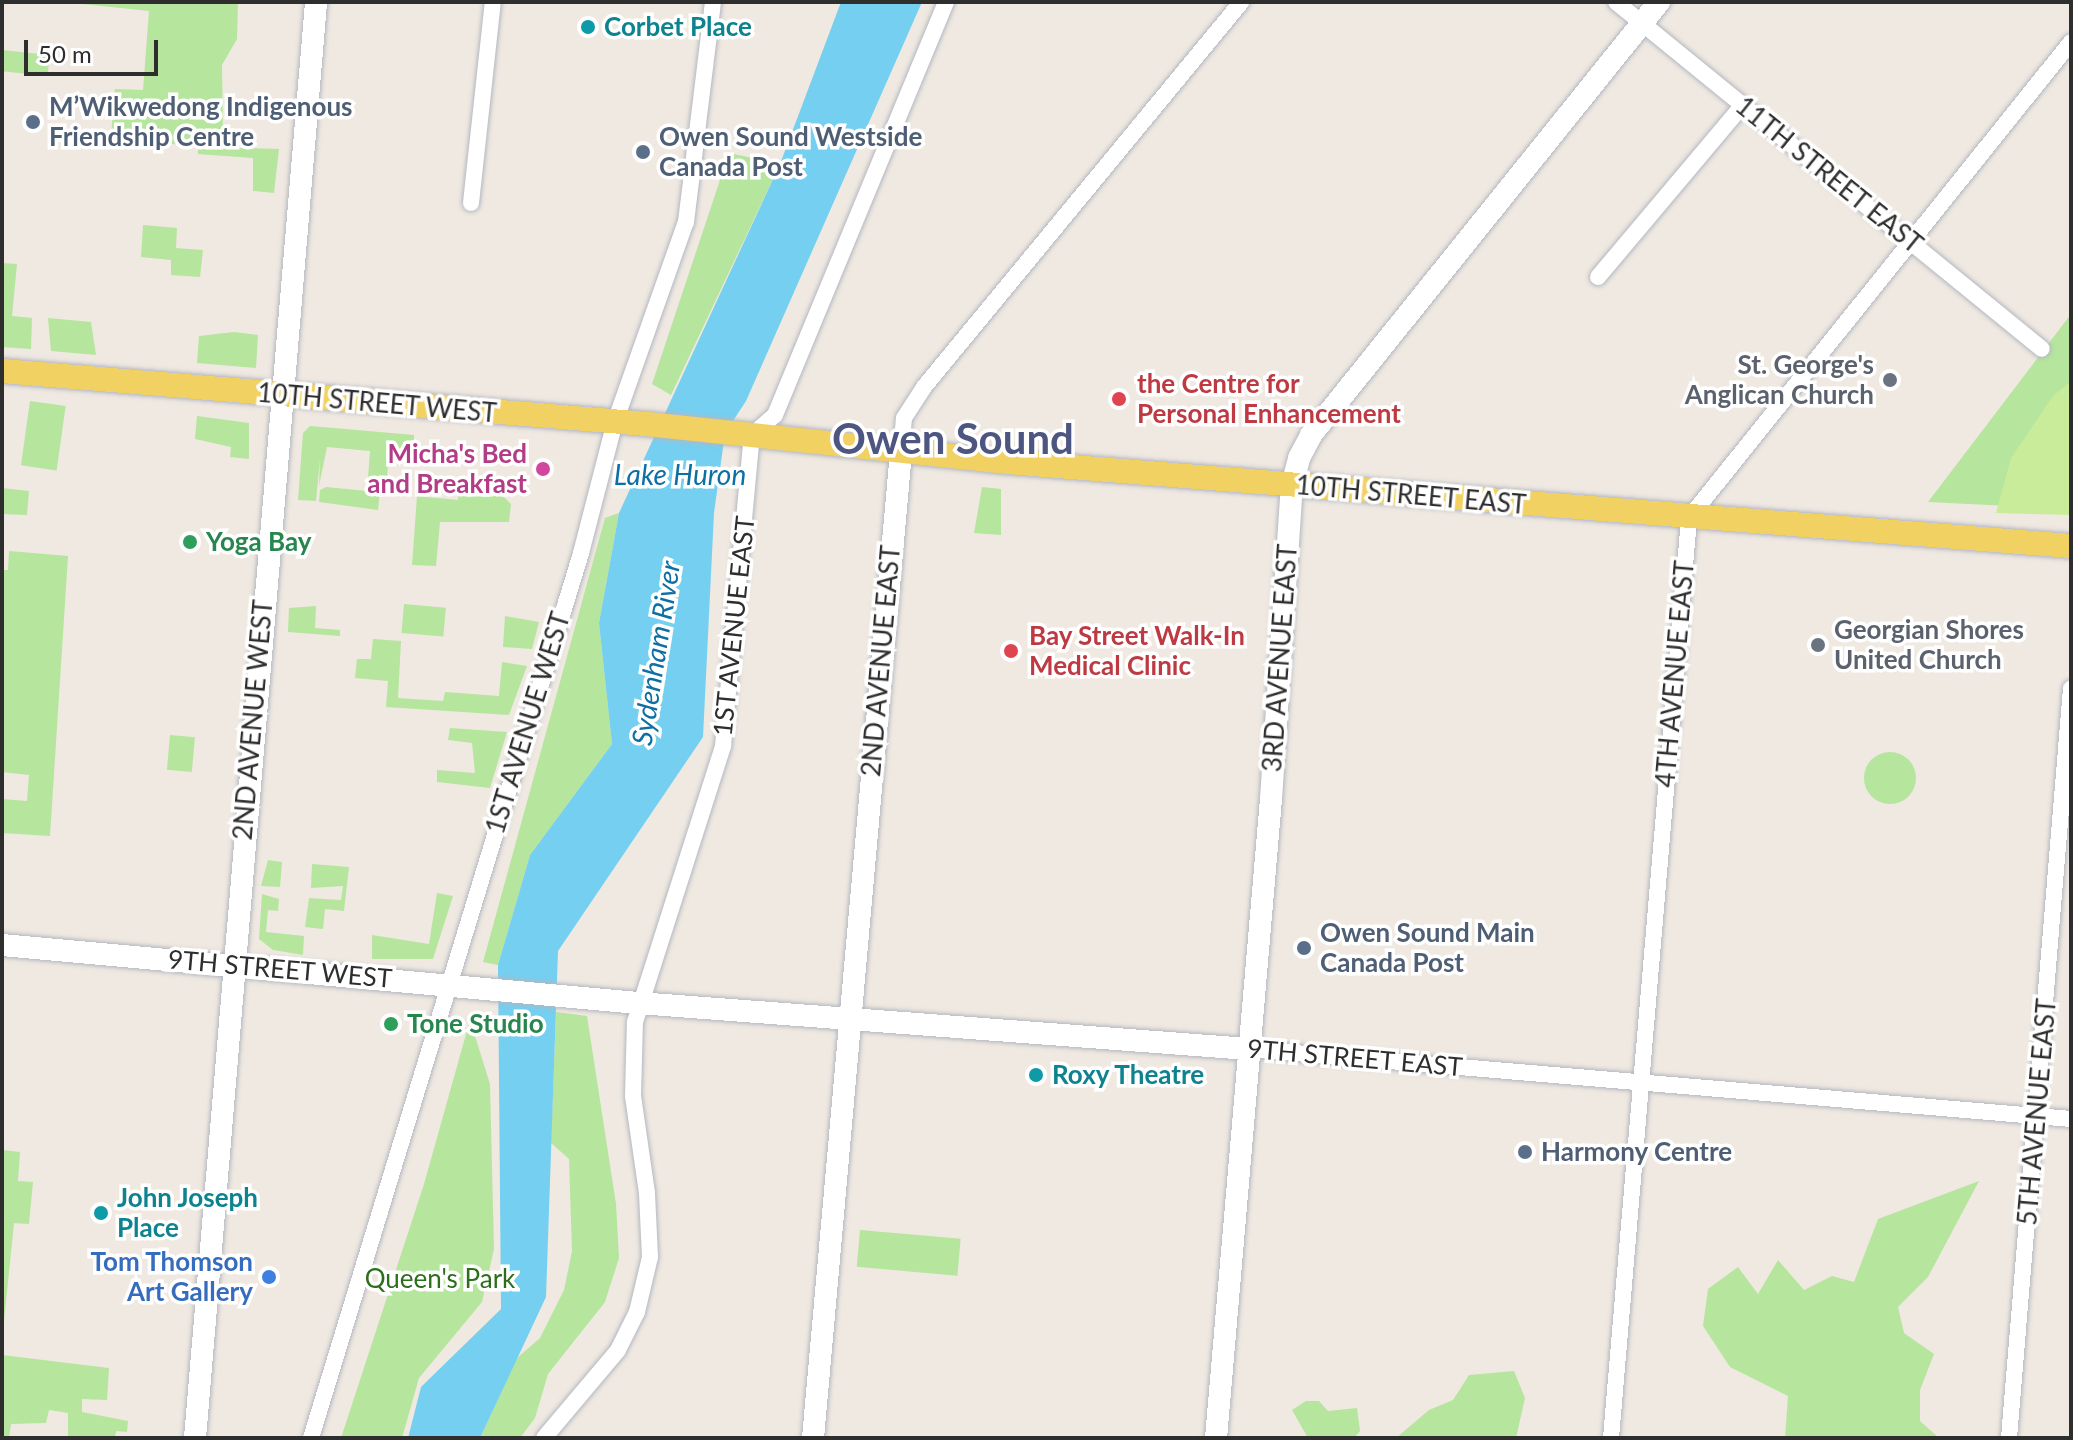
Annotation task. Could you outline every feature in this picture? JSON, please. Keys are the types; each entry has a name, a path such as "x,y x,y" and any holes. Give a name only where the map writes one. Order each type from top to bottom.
{"main road":[{"name":"10TH STREET WEST","path":"2,371 752,435"},
{"name":"10TH STREET EAST","path":"752,435 901,452 1292,485 2071,546"}],"street":[{"name":"2ND AVENUE WEST","path":"195,1438 232,966 316,2"},
{"path":"471,203 493,2"},
{"name":"1ST AVENUE WEST","path":"311,1438 446,983 581,553 615,422 686,222 713,2"},
{"path":"752,435 775,415 946,2"},
{"name":"2ND AVENUE EAST","path":"813,1438 848,1016 904,418 924,387 1241,2"},
{"name":"11TH STREET EAST","path":"1616,2 2042,349"},
{"name":"3RD AVENUE EAST","path":"1216,1438 1292,485 1311,435 1659,2"},
{"path":"1689,518 2071,42"},
{"path":"1598,277 1743,105"},
{"name":"1ST AVENUE EAST","path":"544,1438 618,1350 637,1312 650,1257 647,1193 633,1096 638,1003 723,746 752,435"},
{"name":"4TH AVENUE EAST","path":"1611,1438 1689,518"},
{"name":"5TH AVENUE EAST","path":"2009,1438 2071,689"},
{"name":"9TH STREET WEST","path":"2,945 446,983 638,1003"},
{"name":"9TH STREET EAST","path":"638,1003 848,1016 2071,1119"}],"green space":[{"path":"64,2 238,2 237,39 222,65 223,131 200,147 279,149 274,193 253,191 253,158 198,154 198,147 111,136 115,89 143,90 149,11"},
{"path":"2,50 50,55 48,76 2,71"},
{"path":"729,153 780,164 671,395 652,384"},
{"path":"143,225 177,228 176,248 203,250 200,277 171,275 171,260 141,257"},
{"path":"2,263 17,264 12,316 32,318 31,349 2,347"},
{"path":"2071,314 2071,509 1928,502"},
{"path":"48,318 91,322 96,355 51,351"},
{"path":"234,332 258,335 256,368 197,363 199,336"},
{"path":"2071,381 2071,515 1996,513 2011,458 2053,396"},
{"path":"30,401 66,406 57,470 21,465"},
{"path":"197,416 249,423 249,459 230,457 231,447 195,439"},
{"path":"310,426 414,435 414,454 389,453 386,490 380,490 378,510 319,502 320,490 326,487 367,491 370,451 327,447 319,486 320,459 316,501 298,500 303,433"},
{"path":"982,487 1001,489 1001,535 974,533"},
{"path":"2,488 29,491 27,515 2,514"},
{"path":"459,492 504,497 511,504 509,522 440,522 436,566 412,565 417,496 458,500"},
{"path":"619,513 599,623 612,744 530,855 498,965 483,962 605,518"},
{"path":"9,551 68,556 50,836 2,833 2,799 27,801 29,775 2,772 2,570 8,570"},
{"path":"404,604 446,608 443,637 401,633"},
{"path":"316,606 315,628 340,630 340,636 288,632 289,608"},
{"path":"505,616 539,622 532,649 503,647"},
{"path":"373,639 401,641 398,698 443,701 445,692 499,696 502,662 527,666 509,715 386,707 388,681 355,678 357,659 371,659"},
{"path":"450,728 507,732 490,788 437,782 437,770 475,773 472,743 448,740"},
{"path":"170,735 195,737 192,772 167,770"},
{"path":"1890,752 1909,759 1916,778 1909,797 1890,804 1871,797 1864,778 1871,759"},
{"path":"268,860 282,862 280,887 261,886"},
{"path":"312,864 349,867 344,911 325,909 323,929 305,927 309,898 341,900 343,886 311,888"},
{"path":"437,893 453,896 433,959 372,959 372,935 429,944"},
{"path":"262,894 279,899 278,911 268,910 266,932 304,936 303,955 273,950 259,939"},
{"path":"556,1012 587,1016 616,1204 619,1258 605,1302 548,1374 535,1418 520,1438 480,1438 517,1358 540,1338 564,1290 572,1251 569,1159 551,1143"},
{"name":"Queen's Park","path":"470,1020 490,1084 494,1249 482,1302 419,1378 402,1438 341,1438 424,1184"},
{"path":"2,1150 20,1152 18,1181 33,1182 29,1224 14,1223 2,1341"},
{"path":"1979,1181 1928,1277 1898,1307 1904,1333 1934,1354 1920,1390 1920,1421 1939,1438 1785,1438 1788,1396 1730,1367 1703,1326 1708,1289 1738,1267 1758,1294 1778,1260 1804,1290 1832,1276 1854,1282 1878,1219"},
{"path":"860,1230 961,1239 957,1276 857,1267"},
{"path":"2,1355 109,1368 107,1400 82,1399 82,1412 128,1421 127,1432 116,1431 115,1438 68,1438 68,1413 49,1410 46,1423 11,1424 9,1438 2,1438"},
{"path":"1514,1371 1525,1398 1516,1438 1396,1438 1429,1410 1453,1400 1469,1375"},
{"path":"1306,1401 1319,1401 1328,1411 1357,1408 1360,1431 1354,1438 1308,1438 1292,1410"}],"water":[{"path":"841,2 922,2 746,401 725,433 714,513 703,737 558,951 546,1297 480,1438 408,1438 421,1387 501,1309 498,965 530,855 612,744 599,623 619,513 780,164"}],"place":[{"name":"Corbet Place","path":"588,27"},
{"name":"M’Wikwedong Indigenous Friendship Centre","path":"33,122"},
{"name":"Owen Sound Westside Canada Post","path":"643,152"},
{"name":"St. George's Anglican Church","path":"1890,380"},
{"name":"the Centre for Personal Enhancement","path":"1119,399"},
{"name":"Micha's Bed and Breakfast","path":"543,469"},
{"name":"Yoga Bay","path":"190,542"},
{"name":"Georgian Shores United Church","path":"1818,645"},
{"name":"Bay Street Walk-In Medical Clinic","path":"1011,651"},
{"name":"Owen Sound Main Canada Post","path":"1304,948"},
{"name":"Tone Studio","path":"391,1024"},
{"name":"Roxy Theatre","path":"1036,1075"},
{"name":"Harmony Centre","path":"1525,1152"},
{"name":"John Joseph Place","path":"101,1213"},
{"name":"Tom Thomson Art Gallery","path":"269,1277"}],"district":[{"name":"Owen Sound","path":"953,438"}],"water label":[{"name":"Lake Huron","path":"680,474"},
{"name":"Sydenham River","path":"655,653"}]}
